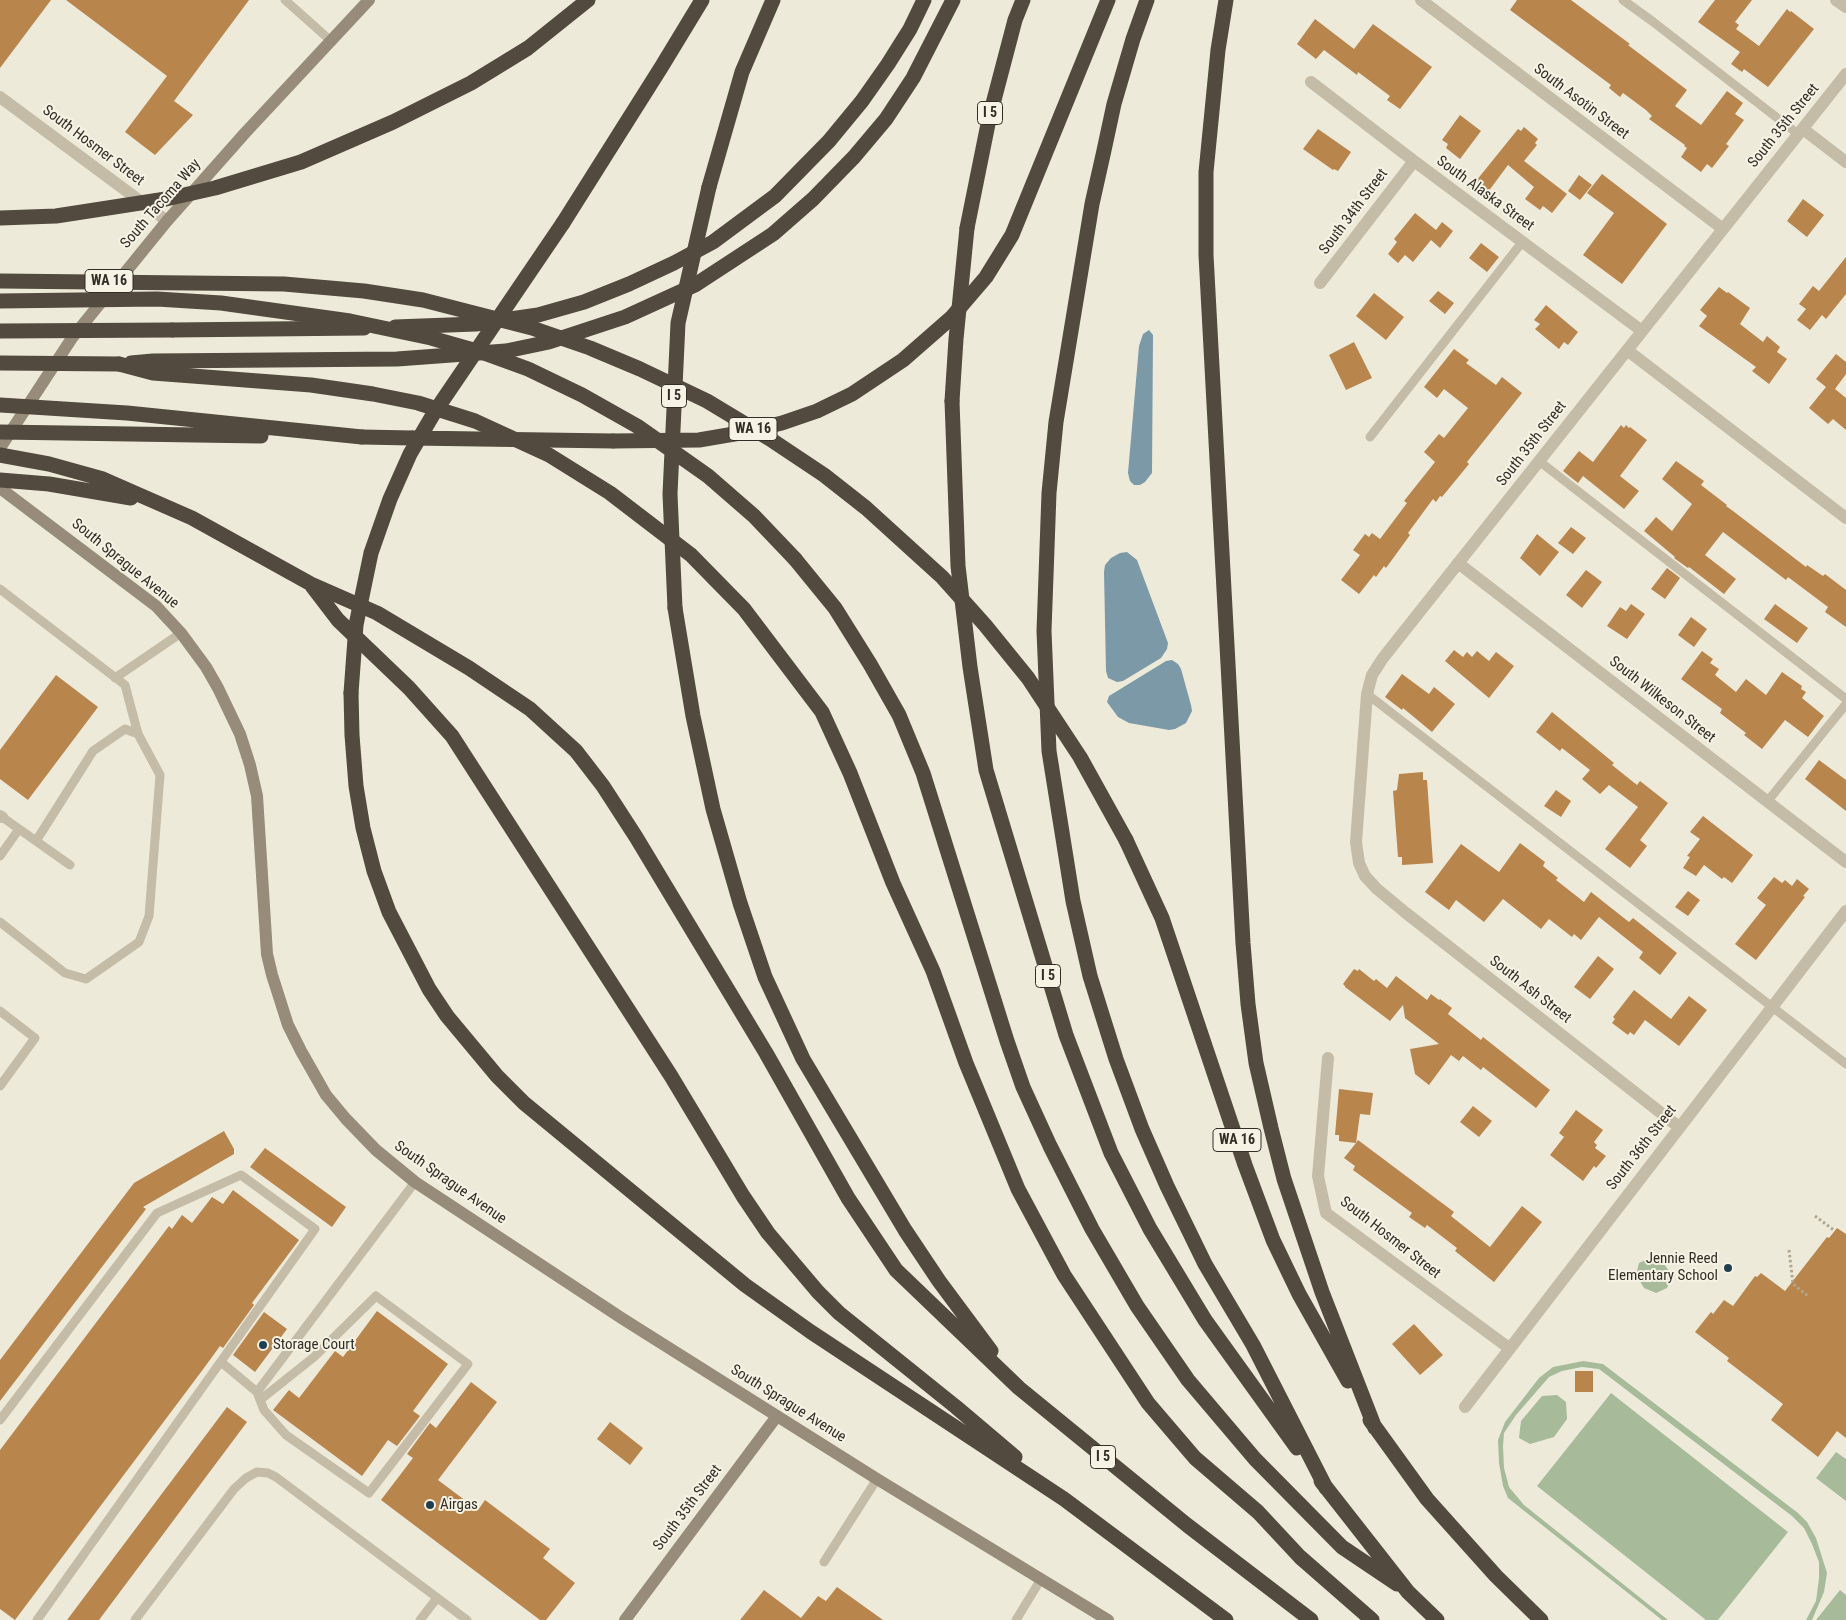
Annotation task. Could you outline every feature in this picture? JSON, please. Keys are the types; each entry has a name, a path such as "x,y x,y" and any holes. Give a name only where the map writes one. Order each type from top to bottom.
{"highway":[{"path":"0,218 56,216 157,200 215,188 301,162 393,122 471,84 528,48 588,0"},
{"path":"702,0 563,222 434,413 406,463 390,499 368,562 356,625 351,693 356,786 363,828 374,871 389,912 429,988 447,1016 476,1053 524,1103 745,1285 811,1332 1064,1499 1226,1620"},
{"name":"I 5","path":"773,0 742,72 709,187 678,323 670,494 675,608 693,716 713,809 740,903 766,976 803,1060 905,1230 939,1281 1019,1388 1187,1526 1311,1620"},
{"path":"0,331 420,327 476,324 538,315 584,302 629,284 713,242 775,196 803,169 862,101 910,29 924,0"},
{"path":"0,363 119,364 153,361 397,359 506,351 549,342 625,317 695,285 711,275 773,234 813,199 854,157 886,119 913,78 953,0"},
{"name":"I 5","path":"1023,0 1015,20 989,119 968,228 956,339 952,401 958,566 970,667 986,770 1066,1035 1111,1153 1150,1229 1205,1320 1326,1488 1408,1592 1437,1620"},
{"path":"0,432 613,441 699,440 748,431 816,412 852,394 903,360 951,318 986,277 1012,235 1108,0"},
{"path":"1147,0 1133,39 1114,104 1092,204 1056,422 1049,493 1044,631 1049,751 1073,901 1090,976 1126,1086 1164,1178 1205,1264 1253,1345 1326,1488"},
{"path":"1226,0 1218,50 1206,172 1206,255 1243,933 1248,1004 1256,1063 1270,1128 1284,1179 1322,1292 1374,1428 1427,1500 1496,1576 1541,1620"},
{"name":"WA 16","path":"0,280 284,284 364,290 423,300 532,328 590,348 640,369 707,401 770,439 824,475 873,514 942,577 985,625 1028,678 1080,758 1126,840 1162,918 1245,1165 1273,1240 1299,1294 1374,1428"},
{"path":"0,301 157,299 221,303 350,321 431,338 484,353 528,369 582,395 637,426 708,476 754,516 795,559 835,608 899,715 923,773 1006,1041 1023,1087 1050,1146 1092,1229 1137,1306 1188,1380 1255,1459 1342,1547 1408,1592"},
{"path":"119,364 153,373 311,384 418,403 475,421 549,455 610,493 691,555 744,610 822,712 850,773 893,883 933,970 966,1063 1018,1189 1074,1291 1148,1403 1194,1458 1258,1512 1300,1557 1372,1620"},
{"path":"0,405 127,413 362,437"},
{"path":"0,456 49,464 103,479 192,518 311,584 377,614 468,668 530,709 576,751 603,786 636,837 766,1053 848,1198 896,1270 1019,1388"},
{"path":"0,480 49,484 157,502"},
{"path":"311,584 338,620 409,688 452,736 672,1076 743,1196 768,1233 818,1292 839,1313 956,1407 1064,1499"}],"street":[{"name":"South Tacoma Way","path":"0,448 72,338 167,221 245,133 369,0"},
{"name":"South Asotin Street","path":"1421,0 1723,229"},
{"path":"1836,0 1846,7"},
{"name":"South 35th Street","path":"1365,876 1358,859 1356,842 1366,694 1372,675 1382,658 1846,74"},
{"name":"South Alaska Street","path":"1311,82 1642,331"},
{"name":"South Hosmer Street","path":"0,97 167,221"},
{"path":"1800,131 1846,162"},
{"name":"South 34th Street","path":"1320,283 1414,161"},
{"path":"1627,350 1846,518"},
{"name":"South Sprague Avenue","path":"0,488 156,606 181,633 206,667 240,734 250,765 257,796 268,954 272,975 288,1025 311,1070 331,1101 376,1150 415,1182 623,1319 877,1479 1108,1620"},
{"name":"South Wilkeson Street","path":"1458,564 1846,862"},
{"name":"South Ash Street","path":"1365,876 1377,889 1406,913 1679,1127"},
{"name":"South 36th Street","path":"1465,1406 1846,911"},
{"name":"South Hosmer Street","path":"1328,1058 1318,1176 1326,1213 1508,1348"},
{"name":"South 35th Street","path":"625,1620 777,1416"}],"lane":[{"path":"285,0 331,41"},
{"path":"1623,0 1800,131"},
{"path":"1370,437 1523,242"},
{"path":"1539,460 1846,699"},
{"path":"0,589 124,685 138,734 160,775 149,916 140,942 86,979 65,973 0,922"},
{"path":"114,678 181,633"},
{"path":"1366,694 1846,1064"},
{"path":"1767,802 1846,704"},
{"path":"36,841 93,751 125,729 138,734"},
{"path":"1,816 70,865"},
{"path":"0,856 19,829"},
{"path":"0,1010 35,1038 0,1086"},
{"path":"0,1420 157,1213 241,1175 315,1229 37,1620"},
{"path":"258,1396 415,1182"},
{"path":"222,1362 258,1396 264,1410 286,1435 369,1493 468,1364 376,1296 314,1357 258,1396"},
{"path":"134,1620 234,1489 246,1478 257,1472 268,1473 276,1477 467,1620"},
{"path":"824,1562 877,1479"},
{"path":"1016,1620 1041,1579"},
{"path":"420,1620 437,1598"}],"path":[{"path":"1815,1216 1835,1231"},
{"path":"1789,1250 1794,1284 1808,1296"}],"green space":[{"path":"1649,1258 1664,1264 1672,1275 1667,1288 1656,1293 1644,1288 1636,1275 1639,1263"},
{"path":"1583,1361 1603,1364 1798,1513 1807,1522 1816,1538 1827,1573 1824,1592 1812,1620 1806,1620 1816,1601 1819,1562 1804,1528 1792,1516 1599,1369 1582,1367 1562,1371 1549,1377 1516,1415 1504,1433 1504,1468 1509,1487 1524,1505 1668,1620 1662,1620 1508,1498 1503,1486 1499,1463 1498,1440 1505,1422 1539,1378 1553,1367"},
{"path":"1611,1393 1788,1532 1718,1620 1706,1620 1537,1486"},
{"path":"1557,1395 1566,1402 1567,1419 1554,1437 1530,1444 1519,1438 1521,1421 1542,1396"},
{"path":"1836,1452 1846,1459 1846,1501 1816,1478"},
{"path":"1840,1590 1846,1595 1846,1620 1816,1620"}],"water":[{"path":"1149,330 1153,335 1152,473 1145,482 1140,485 1134,485 1130,481 1128,473 1139,346 1143,334"},
{"path":"1127,552 1137,560 1168,643 1167,649 1161,658 1123,681 1117,682 1108,678 1106,671 1104,572 1105,565 1111,558 1120,553"},
{"path":"1172,660 1181,669 1191,705 1192,711 1186,723 1169,730 1129,723 1118,717 1107,702 1109,696 1166,661"}],"building":[{"path":"0,0 51,0 0,68"},
{"path":"66,0 249,0 174,101 193,115 155,155 125,132 167,76"},
{"path":"1517,0 1571,0 1687,90 1675,106 1701,125 1727,91 1743,103 1735,114 1744,120 1726,144 1729,146 1712,168 1707,164 1701,172 1681,157 1687,148 1685,145 1649,119 1652,116 1646,110 1623,93 1620,97 1609,88 1611,85 1510,10"},
{"path":"1715,0 1752,0 1735,22 1739,25 1736,29 1759,46 1787,9 1814,29 1768,87 1744,69 1742,72 1731,64 1740,52 1698,22"},
{"path":"1315,19 1354,49 1373,24 1432,67 1400,109 1387,100 1390,96 1358,72 1357,75 1324,50 1316,59 1297,44"},
{"path":"1460,115 1481,131 1460,159 1446,148 1448,144 1442,140"},
{"path":"1524,127 1538,139 1535,143 1537,145 1524,161 1567,194 1552,213 1543,206 1540,210 1525,199 1534,187 1508,165 1485,196 1472,186 1518,129 1521,131"},
{"path":"1318,129 1351,152 1338,171 1333,170 1303,149"},
{"path":"1602,174 1667,224 1622,284 1583,255 1614,213 1587,193"},
{"path":"1579,175 1592,185 1580,200 1568,191"},
{"path":"1803,199 1824,215 1807,237 1787,221"},
{"path":"1415,213 1436,230 1442,222 1453,231 1440,248 1431,240 1413,262 1405,255 1398,263 1388,254 1397,242 1394,239"},
{"path":"1481,243 1499,257 1487,272 1469,258"},
{"path":"1846,257 1846,294 1826,319 1822,315 1810,330 1797,320 1806,309 1799,304 1813,286 1819,291"},
{"path":"1719,287 1750,308 1740,324 1763,342 1767,336 1780,347 1777,352 1787,359 1769,384 1752,371 1756,367 1699,326 1707,316 1700,310"},
{"path":"1438,291 1454,303 1445,314 1429,301"},
{"path":"1374,293 1404,317 1386,340 1356,316"},
{"path":"1546,305 1578,332 1568,345 1564,342 1559,349 1535,329 1540,324 1534,320"},
{"path":"1354,342 1372,378 1346,390 1329,355"},
{"path":"1454,349 1469,360 1466,363 1496,385 1502,377 1522,393 1467,462 1469,464 1442,497 1440,496 1436,502 1433,499 1408,533 1410,535 1386,568 1384,566 1376,577 1374,575 1359,594 1341,580 1360,555 1353,550 1365,534 1369,537 1372,533 1380,539 1407,503 1404,501 1435,462 1424,452 1439,434 1444,438 1468,408 1444,389 1437,398 1424,387"},
{"path":"1836,354 1846,362 1846,374 1835,389 1846,398 1846,430 1833,419 1828,424 1809,408 1826,387 1816,379"},
{"path":"1621,425 1624,428 1626,425 1630,427 1647,440 1620,476 1639,491 1624,509 1583,476 1578,483 1563,471 1579,451 1593,462"},
{"path":"1676,461 1704,481 1701,485 1726,506 1806,567 1807,565 1823,576 1825,574 1846,590 1846,627 1825,612 1828,607 1788,577 1786,580 1723,532 1705,555 1736,579 1724,594 1674,558 1644,531 1656,517 1672,531 1692,504 1662,479"},
{"path":"1571,527 1586,538 1573,554 1558,543"},
{"path":"1537,534 1559,552 1540,576 1520,558"},
{"path":"1667,568 1680,578 1665,599 1651,589"},
{"path":"1586,570 1602,582 1582,608 1566,595"},
{"path":"1631,604 1645,614 1627,639 1607,626 1620,607 1626,611"},
{"path":"1775,604 1808,628 1797,643 1764,619"},
{"path":"1691,617 1707,629 1694,647 1678,635"},
{"path":"1454,650 1463,657 1467,652 1472,657 1477,651 1489,661 1496,652 1514,666 1489,698 1445,661"},
{"path":"1702,651 1713,659 1710,663 1719,669 1715,675 1736,692 1746,679 1766,695 1782,672 1802,686 1801,689 1806,692 1802,698 1824,716 1808,737 1785,720 1762,749 1744,735 1746,733 1720,713 1722,709 1681,679"},
{"path":"1402,674 1429,694 1434,687 1455,704 1432,732 1403,708 1402,710 1385,697"},
{"path":"56,675 98,707 28,800 0,779 0,750"},
{"path":"1552,712 1614,763 1612,765 1637,785 1640,781 1668,803 1640,840 1647,846 1630,868 1605,849 1638,807 1609,785 1600,794 1582,779 1590,770 1562,748 1560,751 1536,732"},
{"path":"1819,760 1846,780 1846,811 1805,779"},
{"path":"1423,772 1423,780 1427,780 1433,863 1402,865 1402,857 1398,857 1393,791 1397,790 1399,774"},
{"path":"1556,790 1571,801 1561,817 1544,806"},
{"path":"1703,816 1753,855 1732,883 1724,877 1722,879 1704,865 1696,876 1683,868 1690,857 1687,856 1700,839 1690,832"},
{"path":"1520,843 1545,862 1543,866 1558,878 1556,880 1584,902 1591,892 1629,922 1633,918 1677,953 1660,975 1639,958 1643,952 1599,917 1581,940 1574,934 1572,937 1549,919 1541,929 1503,899 1484,922 1456,900 1449,910 1425,892 1461,844 1499,872"},
{"path":"1774,877 1782,883 1785,880 1792,886 1797,879 1809,889 1803,896 1805,897 1756,960 1735,944 1766,905 1757,898"},
{"path":"1688,891 1700,900 1688,916 1675,907"},
{"path":"1598,956 1614,969 1590,999 1574,987"},
{"path":"1354,969 1358,971 1359,969 1374,981 1376,979 1387,988 1396,976 1427,1000 1431,994 1440,999 1452,1008 1448,1014 1481,1040 1483,1037 1550,1090 1536,1108 1483,1067 1481,1070 1463,1056 1459,1061 1451,1055 1429,1085 1415,1074 1410,1049 1439,1044 1405,1018 1403,1005 1390,1021 1345,987 1343,984"},
{"path":"1634,990 1671,1019 1689,996 1707,1010 1679,1046 1645,1020 1634,1035 1630,1032 1628,1035 1612,1023 1615,1019 1613,1017"},
{"path":"1339,1089 1373,1093 1370,1115 1360,1114 1356,1143 1339,1141 1339,1135 1335,1135"},
{"path":"1473,1106 1492,1121 1479,1137 1460,1122"},
{"path":"1576,1110 1603,1130 1594,1142 1597,1145 1595,1148 1606,1156 1596,1168 1594,1166 1583,1181 1550,1155 1564,1137 1559,1133"},
{"path":"224,1131 234,1149 234,1154 143,1207 146,1209 0,1401 0,1360 134,1183"},
{"path":"1358,1140 1454,1212 1451,1216 1490,1247 1522,1206 1542,1222 1494,1282 1455,1251 1457,1248 1427,1225 1425,1228 1409,1217 1412,1213 1353,1170 1355,1166 1344,1158"},
{"path":"265,1148 346,1207 332,1227 250,1167"},
{"path":"233,1190 299,1240 252,1303 254,1305 223,1348 220,1346 15,1620 0,1609 0,1450 169,1226 172,1229 182,1215 192,1223 212,1197 223,1204"},
{"path":"1837,1228 1846,1234 1846,1438 1837,1431 1818,1457 1771,1420 1783,1404 1727,1361 1729,1358 1695,1332 1711,1312 1713,1314 1724,1300 1733,1306 1755,1276 1757,1277 1761,1273 1785,1291 1827,1237 1829,1238"},
{"path":"377,1311 448,1364 413,1411 420,1416 397,1446 388,1440 362,1476 273,1410 289,1390 299,1398 335,1351 343,1357"},
{"path":"264,1312 287,1329 255,1372 233,1355"},
{"path":"1414,1324 1443,1355 1420,1375 1392,1344"},
{"path":"1575,1371 1593,1371 1593,1392 1575,1392"},
{"name":"Airgas","path":"471,1382 497,1402 438,1480 478,1510 485,1500 550,1549 543,1558 575,1583 546,1620 540,1620 381,1500 413,1458 407,1454 430,1423 436,1428"},
{"path":"227,1407 247,1422 99,1620 67,1620"},
{"path":"610,1422 643,1448 630,1465 597,1439"},
{"path":"837,1587 883,1620 740,1620 764,1590 801,1618 818,1596 826,1601"}],"place":[{"name":"Jennie Reed Elementary School","path":"1728,1268"},
{"name":"Storage Court","path":"263,1345"},
{"name":"Airgas","path":"430,1505"}]}
